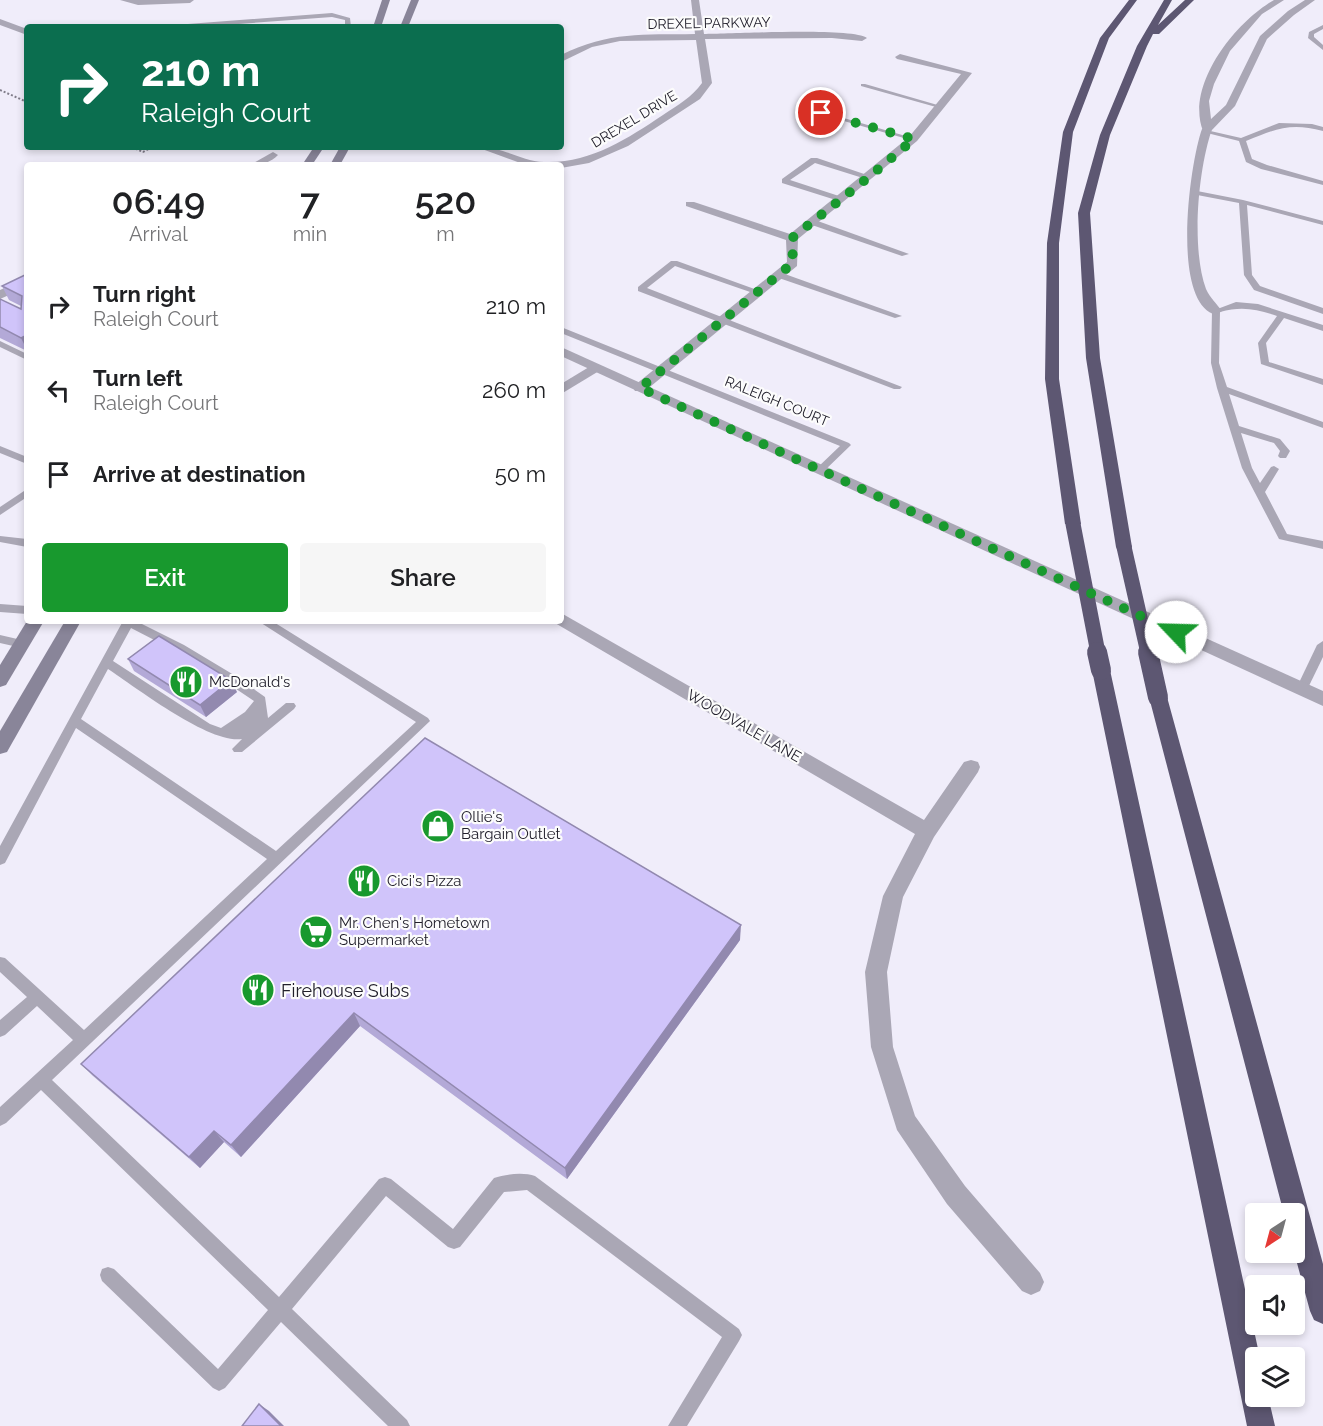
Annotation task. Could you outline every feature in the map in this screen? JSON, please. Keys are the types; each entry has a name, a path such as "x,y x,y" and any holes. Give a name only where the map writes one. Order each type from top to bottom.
{"highway":[{"path":"1133,0 1105,38 1068,132 1053,243 1052,379 1072,524 1101,670 1261,1426"},
{"path":"1168,0 1142,46 1104,135 1084,213 1093,358 1124,547 1158,697 1323,1311"},
{"path":"1142,46 1190,0"}],"main road":[{"path":"378,24 386,0"},
{"path":"405,24 415,0"},
{"path":"0,680 34,624"},
{"path":"0,747 71,624"}],"street":[{"path":"124,0 138,2 190,0"},
{"name":"DREXEL DRIVE","path":"564,164 576,164 603,155 697,97 707,83 695,0"},
{"path":"1207,131 1204,101 1209,84 1226,50 1259,12 1280,0"},
{"path":"1216,311 1203,297 1198,284 1194,235 1195,192 1201,142 1207,131 1230,106 1263,38 1291,13 1311,0"},
{"path":"0,22 24,31"},
{"name":"DREXEL PARKWAY","path":"564,58 602,41 701,36 832,35 862,38"},
{"path":"792,238 914,139 938,106 967,73 900,57"},
{"name":"DREXEL DRIVE","path":"493,150 530,162"},
{"path":"260,162 273,155"},
{"path":"690,204 792,238"},
{"path":"640,388 793,263 792,238"},
{"path":"3,301 24,284"},
{"path":"564,353 1323,699"},
{"path":"564,388 594,368"},
{"name":"WOODVALE LANE","path":"564,621 927,831"},
{"path":"970,767 927,831 893,896 876,972 882,1047 905,1122 956,1195 1031,1282"}],"lane":[{"path":"214,24 332,15 348,19 348,24"},
{"path":"1323,27 1311,33 1311,38 1323,48"},
{"path":"863,85 938,106"},
{"path":"821,113 914,139"},
{"path":"1207,131 1242,140 1279,125 1312,126 1323,129"},
{"path":"1242,140 1249,160 1264,167 1323,183"},
{"path":"839,199 785,181 814,160 869,177"},
{"path":"1195,192 1243,201 1323,223"},
{"path":"1243,201 1248,275 1257,288 1323,311"},
{"path":"812,222 905,254"},
{"path":"756,291 674,263 641,289 897,387"},
{"path":"779,275 898,316"},
{"path":"1323,328 1255,306 1236,305 1216,311 1215,363 1246,468 1283,537 1323,545"},
{"path":"1283,314 1262,343 1266,364 1323,382"},
{"name":"RALEIGH COURT","path":"564,331 846,445 820,470"},
{"path":"0,344 24,356"},
{"path":"1222,388 1323,425"},
{"path":"1234,428 1277,441 1285,451 1282,456"},
{"path":"0,449 24,460"},
{"path":"1259,493 1274,469"},
{"path":"0,512 24,494"},
{"path":"0,539 24,543"},
{"path":"0,608 24,610"},
{"path":"0,859 127,624"},
{"path":"107,663 207,727 222,733 249,715 261,700 241,685 166,640 132,624"},
{"path":"0,1118 424,721 269,624"},
{"path":"0,639 22,644"},
{"path":"1302,689 1323,645"},
{"path":"238,749 290,706"},
{"path":"74,721 277,859"},
{"path":"0,963 84,1040"},
{"path":"0,1030 37,997"},
{"path":"41,1080 401,1426"},
{"path":"108,1275 219,1382 385,1185 454,1241 500,1184 529,1182 733,1335 677,1426"}],"path":[{"path":"0,90 24,101"}],"building":[{"path":"24,275 24,336 21,338 0,327 0,299 21,309 22,296 2,286"},
{"name":"McDonald's","path":"159,636 231,680 200,705 128,659"},
{"path":"425,738 741,925 565,1168 354,1013 231,1145 214,1131 189,1157 81,1064"},
{"path":"259,1404 281,1426 242,1426"}],"place":[{"name":"McDonald's","path":"186,682"},
{"name":"Ollie's Bargain Outlet","path":"438,826"},
{"name":"Cici's Pizza","path":"364,881"},
{"name":"Mr. Chen's Hometown Supermarket","path":"316,932"},
{"name":"Firehouse Subs","path":"258,990"}],"route":[{"path":"821,113 914,139 792,238 793,263 640,388 1176,632"}]}
